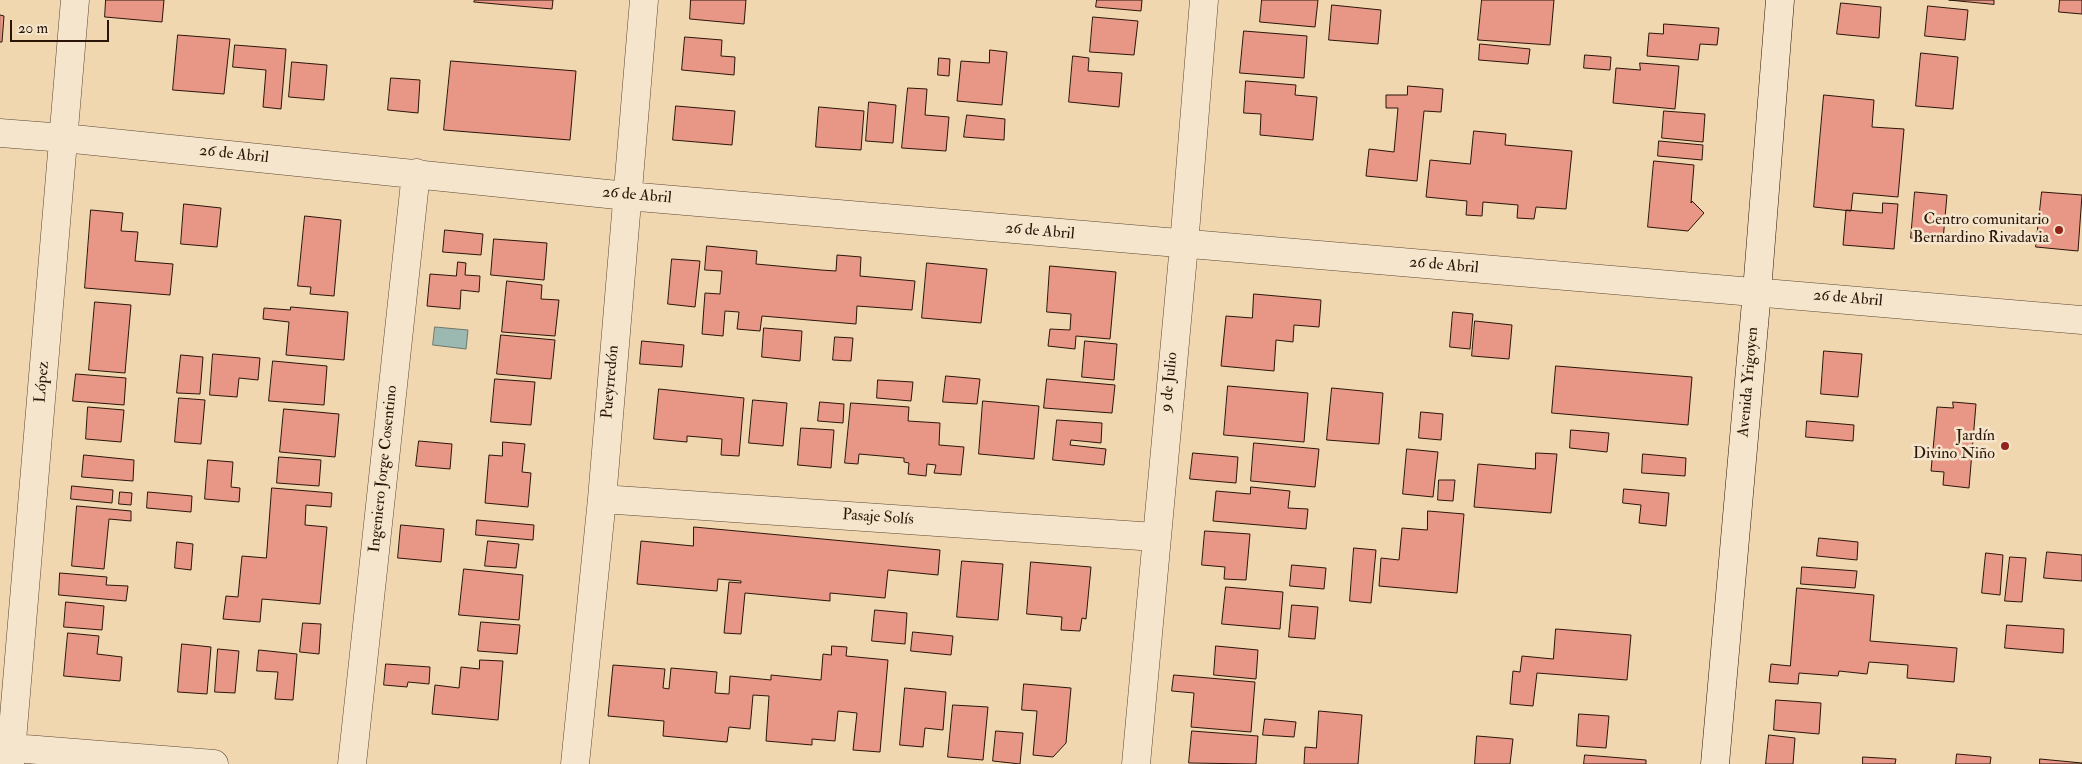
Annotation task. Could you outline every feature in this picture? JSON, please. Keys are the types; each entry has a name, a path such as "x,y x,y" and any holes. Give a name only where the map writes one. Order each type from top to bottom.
{"street":[{"name":"López","path":"7,753 76,0"},
{"name":"Pueyrredón","path":"575,764 602,499 644,0"},
{"name":"9 de Julio","path":"1136,764 1155,537 1184,245 1204,0"},
{"name":"Avenida Yrigoyen","path":"1715,764 1757,291 1780,0"},
{"name":"26 de Abril","path":"0,133 416,173 627,196 1184,245 1757,291 2082,320"},
{"name":"Ingeniero Jorge Cosentino","path":"352,764 416,173"},
{"name":"Pasaje Solís","path":"602,499 1155,537"},
{"path":"7,753 214,764"}],"water":[{"path":"435,327 468,330 466,349 433,345"}],"building":[{"path":"106,0 164,0 162,22 105,17"},
{"path":"475,0 553,0 552,9 474,2"},
{"path":"691,0 746,0 744,24 690,19"},
{"path":"1097,0 1142,0 1141,11 1096,7"},
{"path":"1262,0 1318,0 1315,27 1260,22"},
{"path":"1482,0 1554,0 1550,45 1478,40"},
{"path":"1949,0 1994,0 1994,4"},
{"path":"2060,0 2082,0 2082,14 2059,12"},
{"path":"1841,3 1881,7 1879,38 1837,34"},
{"path":"1332,5 1381,10 1378,44 1329,40"},
{"path":"1928,6 1968,10 1965,40 1925,36"},
{"path":"0,15 4,16 2,42 0,42"},
{"path":"1093,17 1138,21 1134,55 1090,52"},
{"path":"1664,24 1719,28 1717,45 1700,44 1698,60 1647,56 1649,33 1663,34"},
{"path":"1244,31 1307,36 1304,78 1240,73"},
{"path":"178,35 230,39 224,94 173,90"},
{"path":"685,37 722,40 721,56 735,57 734,75 682,70"},
{"path":"1480,44 1530,49 1528,64 1479,60"},
{"path":"235,45 286,49 281,109 263,107 266,70 233,67"},
{"path":"990,50 1007,52 1002,105 957,101 961,61 989,63"},
{"path":"1921,53 1958,57 1953,109 1916,106"},
{"path":"1585,55 1611,57 1610,70 1584,68"},
{"path":"1073,56 1089,58 1088,71 1122,73 1119,107 1069,102"},
{"path":"939,58 950,59 949,76 938,75"},
{"path":"451,61 576,71 570,140 444,130"},
{"path":"292,62 327,65 324,100 289,97"},
{"path":"1640,63 1679,66 1675,109 1613,103 1616,68 1640,70"},
{"path":"391,78 420,80 418,113 388,110"},
{"path":"1246,81 1296,85 1295,95 1317,97 1313,140 1260,135 1261,114 1244,113"},
{"path":"1408,86 1443,89 1441,112 1424,111 1417,181 1366,176 1369,149 1394,152 1398,108 1386,108 1386,95 1407,95"},
{"path":"908,88 927,89 925,115 949,117 946,151 902,148"},
{"path":"1824,95 1874,100 1872,127 1904,129 1898,197 1853,193 1851,211 1814,207"},
{"path":"869,102 896,105 893,143 866,141"},
{"path":"676,106 735,111 732,145 673,140"},
{"path":"819,107 864,111 861,150 816,147"},
{"path":"1664,111 1705,114 1703,142 1662,138"},
{"path":"967,115 1005,119 1004,140 964,137"},
{"path":"1474,131 1506,134 1505,145 1572,151 1566,209 1536,207 1534,219 1517,218 1518,205 1483,202 1482,216 1466,215 1467,201 1426,197 1430,160 1470,164"},
{"path":"1659,141 1703,145 1702,160 1658,156"},
{"path":"1654,161 1694,165 1691,203 1692,201 1704,213 1688,231 1648,227"},
{"path":"1915,192 1947,195 1943,240 1911,238"},
{"name":"Centro comunitario Bernardino Rivadavia","path":"2042,192 2082,195 2078,251 2036,247"},
{"path":"1883,203 1898,204 1894,249 1843,245 1846,210 1882,213"},
{"path":"184,204 221,208 217,247 181,244"},
{"path":"91,210 123,213 121,231 138,232 135,261 173,264 170,295 85,288"},
{"path":"305,216 341,220 334,296 310,294 311,287 298,286"},
{"path":"445,230 483,234 481,255 443,252"},
{"path":"494,239 547,243 544,280 491,275"},
{"path":"707,246 757,251 756,264 821,270 836,271 837,255 861,257 860,276 915,281 912,310 857,306 856,324 762,316 760,331 737,329 739,312 725,311 723,336 702,334 705,293 720,294 722,271 705,270"},
{"path":"672,259 700,261 695,307 668,304"},
{"path":"458,262 466,263 465,275 480,276 479,292 461,290 460,309 427,306 430,274 456,276"},
{"path":"927,263 987,269 981,323 922,318"},
{"path":"1050,266 1116,272 1110,339 1076,336 1075,349 1048,346 1050,329 1070,330 1071,314 1047,312"},
{"path":"507,281 542,285 541,299 559,300 555,336 502,332"},
{"path":"1254,294 1321,300 1319,327 1294,325 1293,342 1276,340 1274,371 1221,366 1226,316 1252,318"},
{"path":"95,302 131,305 125,373 89,370"},
{"path":"291,307 348,312 344,360 286,355 289,322 263,319 264,308 290,310"},
{"path":"1453,312 1473,314 1470,349 1450,347"},
{"path":"1475,321 1512,325 1509,359 1472,356"},
{"path":"764,328 802,331 800,361 762,357"},
{"path":"501,335 555,340 551,379 497,374"},
{"path":"835,337 853,338 851,361 833,360"},
{"path":"642,341 684,345 682,367 640,364"},
{"path":"1085,341 1117,344 1114,380 1082,377"},
{"path":"1824,351 1862,354 1858,397 1821,394"},
{"path":"213,354 260,358 258,380 239,378 237,397 210,395"},
{"path":"181,355 203,357 200,394 177,393"},
{"path":"273,361 327,366 324,405 269,401"},
{"path":"1556,366 1692,377 1688,425 1552,413"},
{"path":"76,374 126,378 124,405 73,401"},
{"path":"946,376 980,379 977,404 943,402"},
{"path":"495,379 535,382 531,425 491,422"},
{"path":"1047,379 1115,385 1112,413 1044,408"},
{"path":"878,380 913,382 911,401 877,398"},
{"path":"1228,386 1308,393 1304,442 1224,435"},
{"path":"1332,388 1383,393 1379,444 1327,440"},
{"path":"659,389 744,398 739,456 721,455 722,439 687,436 687,442 654,439"},
{"path":"179,398 205,400 201,444 175,442"},
{"path":"753,400 787,403 783,446 749,443"},
{"path":"983,401 1039,406 1034,459 979,454"},
{"path":"820,402 844,404 843,423 818,421"},
{"path":"1953,402 1976,404 1969,488 1943,485 1944,472 1931,471 1937,407 1953,408"},
{"path":"851,403 909,407 908,421 940,423 939,445 964,447 961,475 934,473 936,465 927,464 926,476 908,474 909,463 904,462 904,458 859,454 858,464 845,463"},
{"path":"88,407 124,410 121,442 86,439"},
{"path":"284,409 339,414 335,457 280,452"},
{"path":"1421,412 1443,414 1441,440 1419,438"},
{"path":"1057,420 1102,423 1101,443 1071,440 1070,445 1106,449 1104,465 1053,460"},
{"path":"1807,421 1854,425 1853,441 1806,437"},
{"path":"801,428 834,430 831,468 798,465"},
{"path":"1571,430 1609,433 1607,452 1570,448"},
{"path":"419,441 452,444 450,469 416,466"},
{"path":"503,442 525,444 522,472 531,473 528,507 485,503 489,455 502,456"},
{"path":"1254,443 1319,449 1315,487 1251,481"},
{"path":"1407,449 1438,452 1433,497 1403,494"},
{"path":"1193,453 1238,457 1236,483 1190,479"},
{"path":"1536,453 1557,454 1551,513 1474,507 1478,464 1535,469"},
{"path":"1643,454 1686,458 1685,476 1642,473"},
{"path":"84,455 134,460 133,481 82,477"},
{"path":"279,457 321,460 319,486 277,483"},
{"path":"208,460 233,462 231,487 240,488 239,502 205,499"},
{"path":"1439,480 1455,480 1453,501 1438,500"},
{"path":"72,486 113,490 112,503 71,499"},
{"path":"1251,487 1290,491 1288,508 1308,509 1306,529 1213,521 1216,491 1250,494"},
{"path":"272,488 332,493 331,507 306,505 305,525 327,527 320,604 262,599 260,622 223,619 226,596 238,597 242,556 266,558"},
{"path":"1624,489 1669,493 1666,526 1639,523 1641,505 1623,503"},
{"path":"120,492 132,493 131,505 119,504"},
{"path":"148,492 192,496 191,512 147,508"},
{"path":"77,506 131,511 131,521 109,519 104,569 72,566"},
{"path":"1428,511 1464,514 1457,593 1379,586 1381,558 1399,560 1402,528 1427,530"},
{"path":"477,520 534,525 533,540 476,535"},
{"path":"401,525 444,529 441,562 398,558"},
{"path":"694,527 940,550 938,575 888,570 885,598 830,593 830,601 745,593 741,634 724,633 729,582 741,583 741,581 718,579 717,591 637,584 641,541 693,546"},
{"path":"1205,531 1250,534 1246,580 1224,579 1225,567 1202,565"},
{"path":"1819,538 1858,542 1857,560 1817,556"},
{"path":"488,541 519,544 516,568 485,566"},
{"path":"177,542 193,544 191,570 175,568"},
{"path":"1354,548 1376,550 1371,603 1350,601"},
{"path":"2047,552 2082,555 2082,581 2044,578"},
{"path":"1986,553 2003,555 2000,595 1982,593"},
{"path":"2010,557 2026,558 2022,602 2005,601"},
{"path":"962,561 1003,564 998,620 957,617"},
{"path":"1031,562 1091,567 1086,619 1082,618 1080,631 1061,630 1062,617 1027,614"},
{"path":"1292,565 1326,568 1324,589 1290,586"},
{"path":"1802,567 1857,571 1855,588 1801,584"},
{"path":"464,569 523,575 519,620 459,615"},
{"path":"60,573 107,577 106,585 128,586 126,601 59,595"},
{"path":"1226,587 1283,592 1280,629 1222,624"},
{"path":"1797,588 1874,595 1870,641 1957,648 1954,682 1907,678 1908,665 1869,662 1867,674 1839,671 1838,676 1799,673 1798,684 1769,682 1771,664 1790,666"},
{"path":"66,602 104,606 102,630 64,627"},
{"path":"1292,605 1318,607 1315,639 1289,637"},
{"path":"875,610 907,613 905,644 872,641"},
{"path":"481,622 520,625 517,654 478,651"},
{"path":"303,623 321,624 319,654 300,652"},
{"path":"2007,625 2064,629 2063,653 2005,648"},
{"path":"1556,629 1631,635 1627,680 1537,673 1533,706 1510,704 1513,671 1520,672 1522,656 1553,659"},
{"path":"913,632 953,636 951,655 911,651"},
{"path":"68,633 99,636 97,654 122,657 120,681 64,676"},
{"path":"182,644 211,647 207,694 178,692"},
{"path":"832,646 847,647 846,656 888,660 880,752 853,750 857,713 838,711 835,741 812,739 812,745 766,741 769,696 753,695 750,729 729,727 727,742 663,736 664,721 608,716 613,665 665,669 663,688 669,689 671,668 717,672 715,693 729,694 730,676 771,680 771,675 821,680 823,654 831,655"},
{"path":"1216,646 1258,650 1256,679 1214,675"},
{"path":"218,649 239,651 235,693 215,692"},
{"path":"259,650 297,654 293,700 275,699 278,672 257,671"},
{"path":"480,660 503,661 498,720 432,714 435,685 459,688 461,667 479,669"},
{"path":"386,664 430,667 429,684 408,682 407,687 384,685"},
{"path":"1174,675 1255,682 1251,732 1191,727 1194,693 1172,691"},
{"path":"1024,684 1071,688 1066,743 1053,757 1033,755 1037,711 1022,710"},
{"path":"905,688 946,692 943,730 925,728 923,747 900,745"},
{"path":"1776,700 1821,703 1819,734 1774,730"},
{"path":"953,705 988,707 983,760 948,757"},
{"path":"1319,711 1362,715 1358,764 1304,764 1305,747 1316,748"},
{"path":"1579,714 1609,716 1606,748 1577,746"},
{"path":"1265,719 1296,722 1294,737 1263,735"},
{"path":"996,731 1023,733 1020,764 993,761"},
{"path":"1192,731 1258,736 1256,764 1189,763"},
{"path":"1769,735 1795,738 1793,764 1766,764"},
{"path":"1477,736 1513,739 1510,764 1475,764"},
{"path":"1957,754 1991,757 1990,764 1956,764"},
{"path":"1585,755 1646,760 1646,764 1584,764"},
{"path":"1863,757 1896,759 1895,764 1863,764"},
{"path":"2040,759 2082,763 2082,764 2040,764"}],"place":[{"name":"Centro comunitario Bernardino Rivadavia","path":"2059,230"},
{"name":"Jardín Divino Niño","path":"2005,446"}]}
